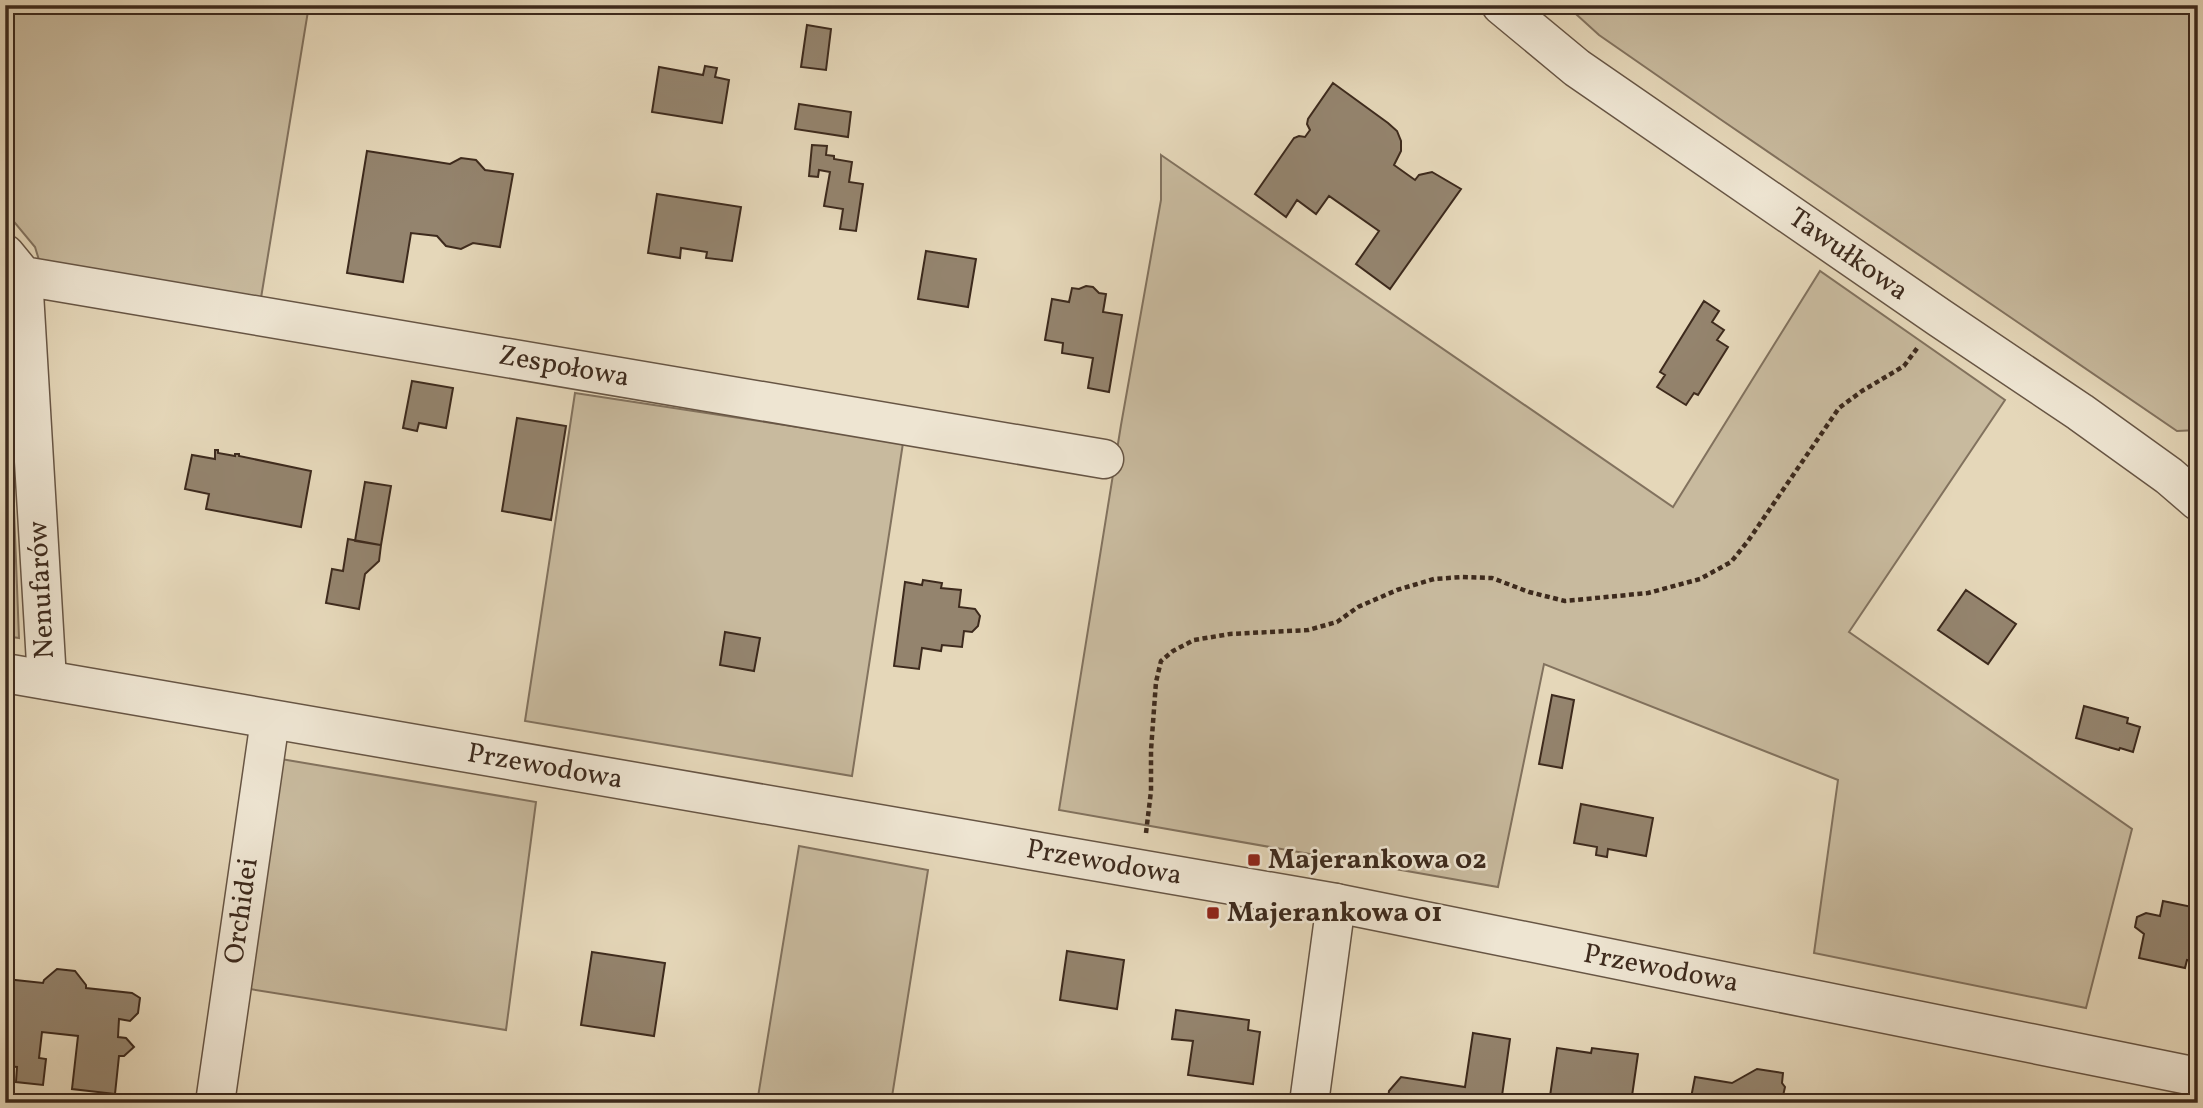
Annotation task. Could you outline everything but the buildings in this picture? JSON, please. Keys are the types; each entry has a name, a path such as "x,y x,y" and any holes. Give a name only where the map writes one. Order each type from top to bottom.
{"street":[{"name":"Tawułkowa","path":"1501,5 1577,68 2080,412 2169,476 2198,501"},
{"name":"Zespołowa","path":"14,265 1104,459"},
{"name":"Nenufarów","path":"14,265 47,680"},
{"name":"Przewodowa","path":"5,673 1336,903 2198,1077"},
{"name":"Orchidei","path":"215,1103 270,720"},
{"path":"1309,1103 1336,903"}],"path":[{"path":"1146,833 1151,791 1156,682 1161,661 1173,651 1194,640 1230,634 1308,630 1337,622 1358,607 1396,590 1434,579 1492,578 1529,592 1565,601 1648,593 1699,579 1731,562 1839,408 1904,366 1940,318"}],"shaded area":[{"path":"5,5 309,5 261,298 39,260 35,247 5,211"},
{"path":"1566,5 2198,5 2198,430 2177,431 1599,35"},
{"path":"1161,155 1673,507 1820,271 2005,400 1849,632 2132,829 2086,1008 1814,953 1838,780 1544,664 1498,887 1059,810 1121,425 1161,200"},
{"path":"6,303 19,638 5,636"},
{"path":"575,393 903,443 852,776 525,721"},
{"path":"281,759 536,802 506,1030 250,989"},
{"path":"799,846 928,870 891,1103 757,1103"}],"place":[{"name":"Majerankowa 02","path":"1254,860"},
{"name":"Majerankowa 01","path":"1213,913"}]}
